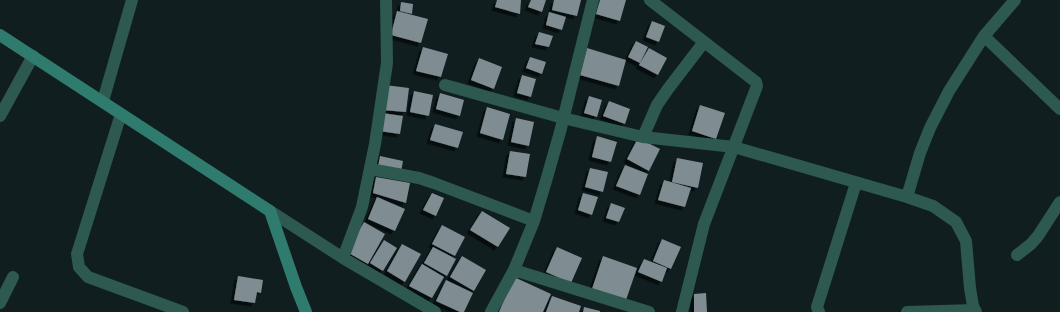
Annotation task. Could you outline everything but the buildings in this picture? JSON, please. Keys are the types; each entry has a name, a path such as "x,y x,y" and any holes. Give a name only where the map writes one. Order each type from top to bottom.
{"street":[{"path":"103,102 132,0"},
{"path":"343,258 362,207 376,144 387,63 386,0"},
{"path":"491,312 514,270 534,221 563,118 593,0"},
{"path":"650,0 756,82 757,86 704,224 682,312"},
{"path":"907,197 920,153 930,128 949,91 984,36 1015,0"},
{"path":"0,34 343,258 435,312"},
{"path":"984,36 1060,109"},
{"path":"643,137 657,105 668,88 704,42"},
{"path":"0,116 33,56"},
{"path":"445,85 563,118 643,137 734,147 907,197 933,206 956,222 966,241 970,288 975,311 907,312"},
{"path":"121,114 77,254 78,267 88,277 183,312"},
{"path":"370,169 419,178 534,221"},
{"path":"819,312 817,307 856,182"},
{"path":"1018,255 1038,236 1060,202"},
{"path":"270,211 296,288 306,312"},
{"path":"514,270 649,312"},
{"path":"0,303 12,277"}]}
